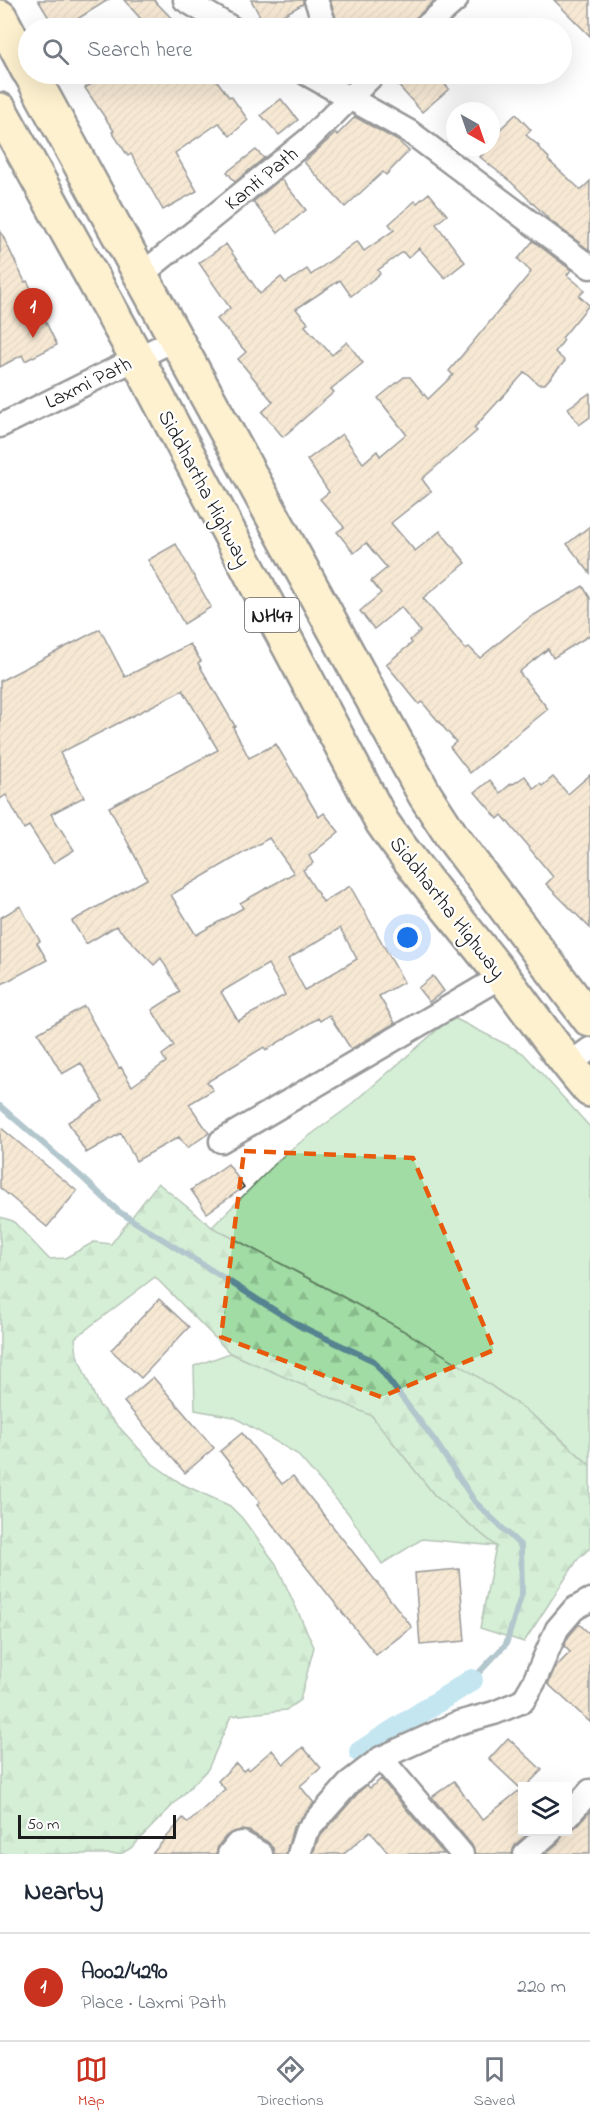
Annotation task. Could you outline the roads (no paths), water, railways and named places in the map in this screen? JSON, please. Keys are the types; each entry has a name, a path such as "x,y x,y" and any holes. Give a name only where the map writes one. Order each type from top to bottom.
{"highway":[{"name":"NH47","path":"0,18 18,50"},
{"name":"NH47","path":"37,84 425,795 453,838 590,1020"},
{"name":"Siddhartha Highway","path":"0,110 137,358 382,822 407,859 502,976 579,1057 590,1090"}],"street":[{"path":"185,0 215,18"},
{"path":"316,0 322,18"},
{"path":"435,18 456,0"},
{"path":"323,84 410,132 590,267"},
{"path":"343,84 348,99"},
{"name":"Kanti Path","path":"141,275 309,139 364,84"},
{"name":"Laxmi Path","path":"0,426 176,339"},
{"path":"221,1141 502,976"},
{"path":"299,1854 306,1832 351,1781 381,1758 458,1723 494,1713 523,1701 534,1682 557,1629 574,1610 590,1600"},
{"path":"381,1758 462,1854"},
{"path":"572,1811 590,1791"},
{"path":"525,1854 545,1836"},
{"path":"229,1854 237,1844 242,1843 261,1854"}],"waterway":[{"path":"0,1106 118,1211 298,1325 374,1361 435,1441 475,1502 521,1546 522,1593 506,1644 472,1680"},
{"path":"360,1752 472,1680"}],"place":[{"name":"A002/4290","path":"33,338"}]}
